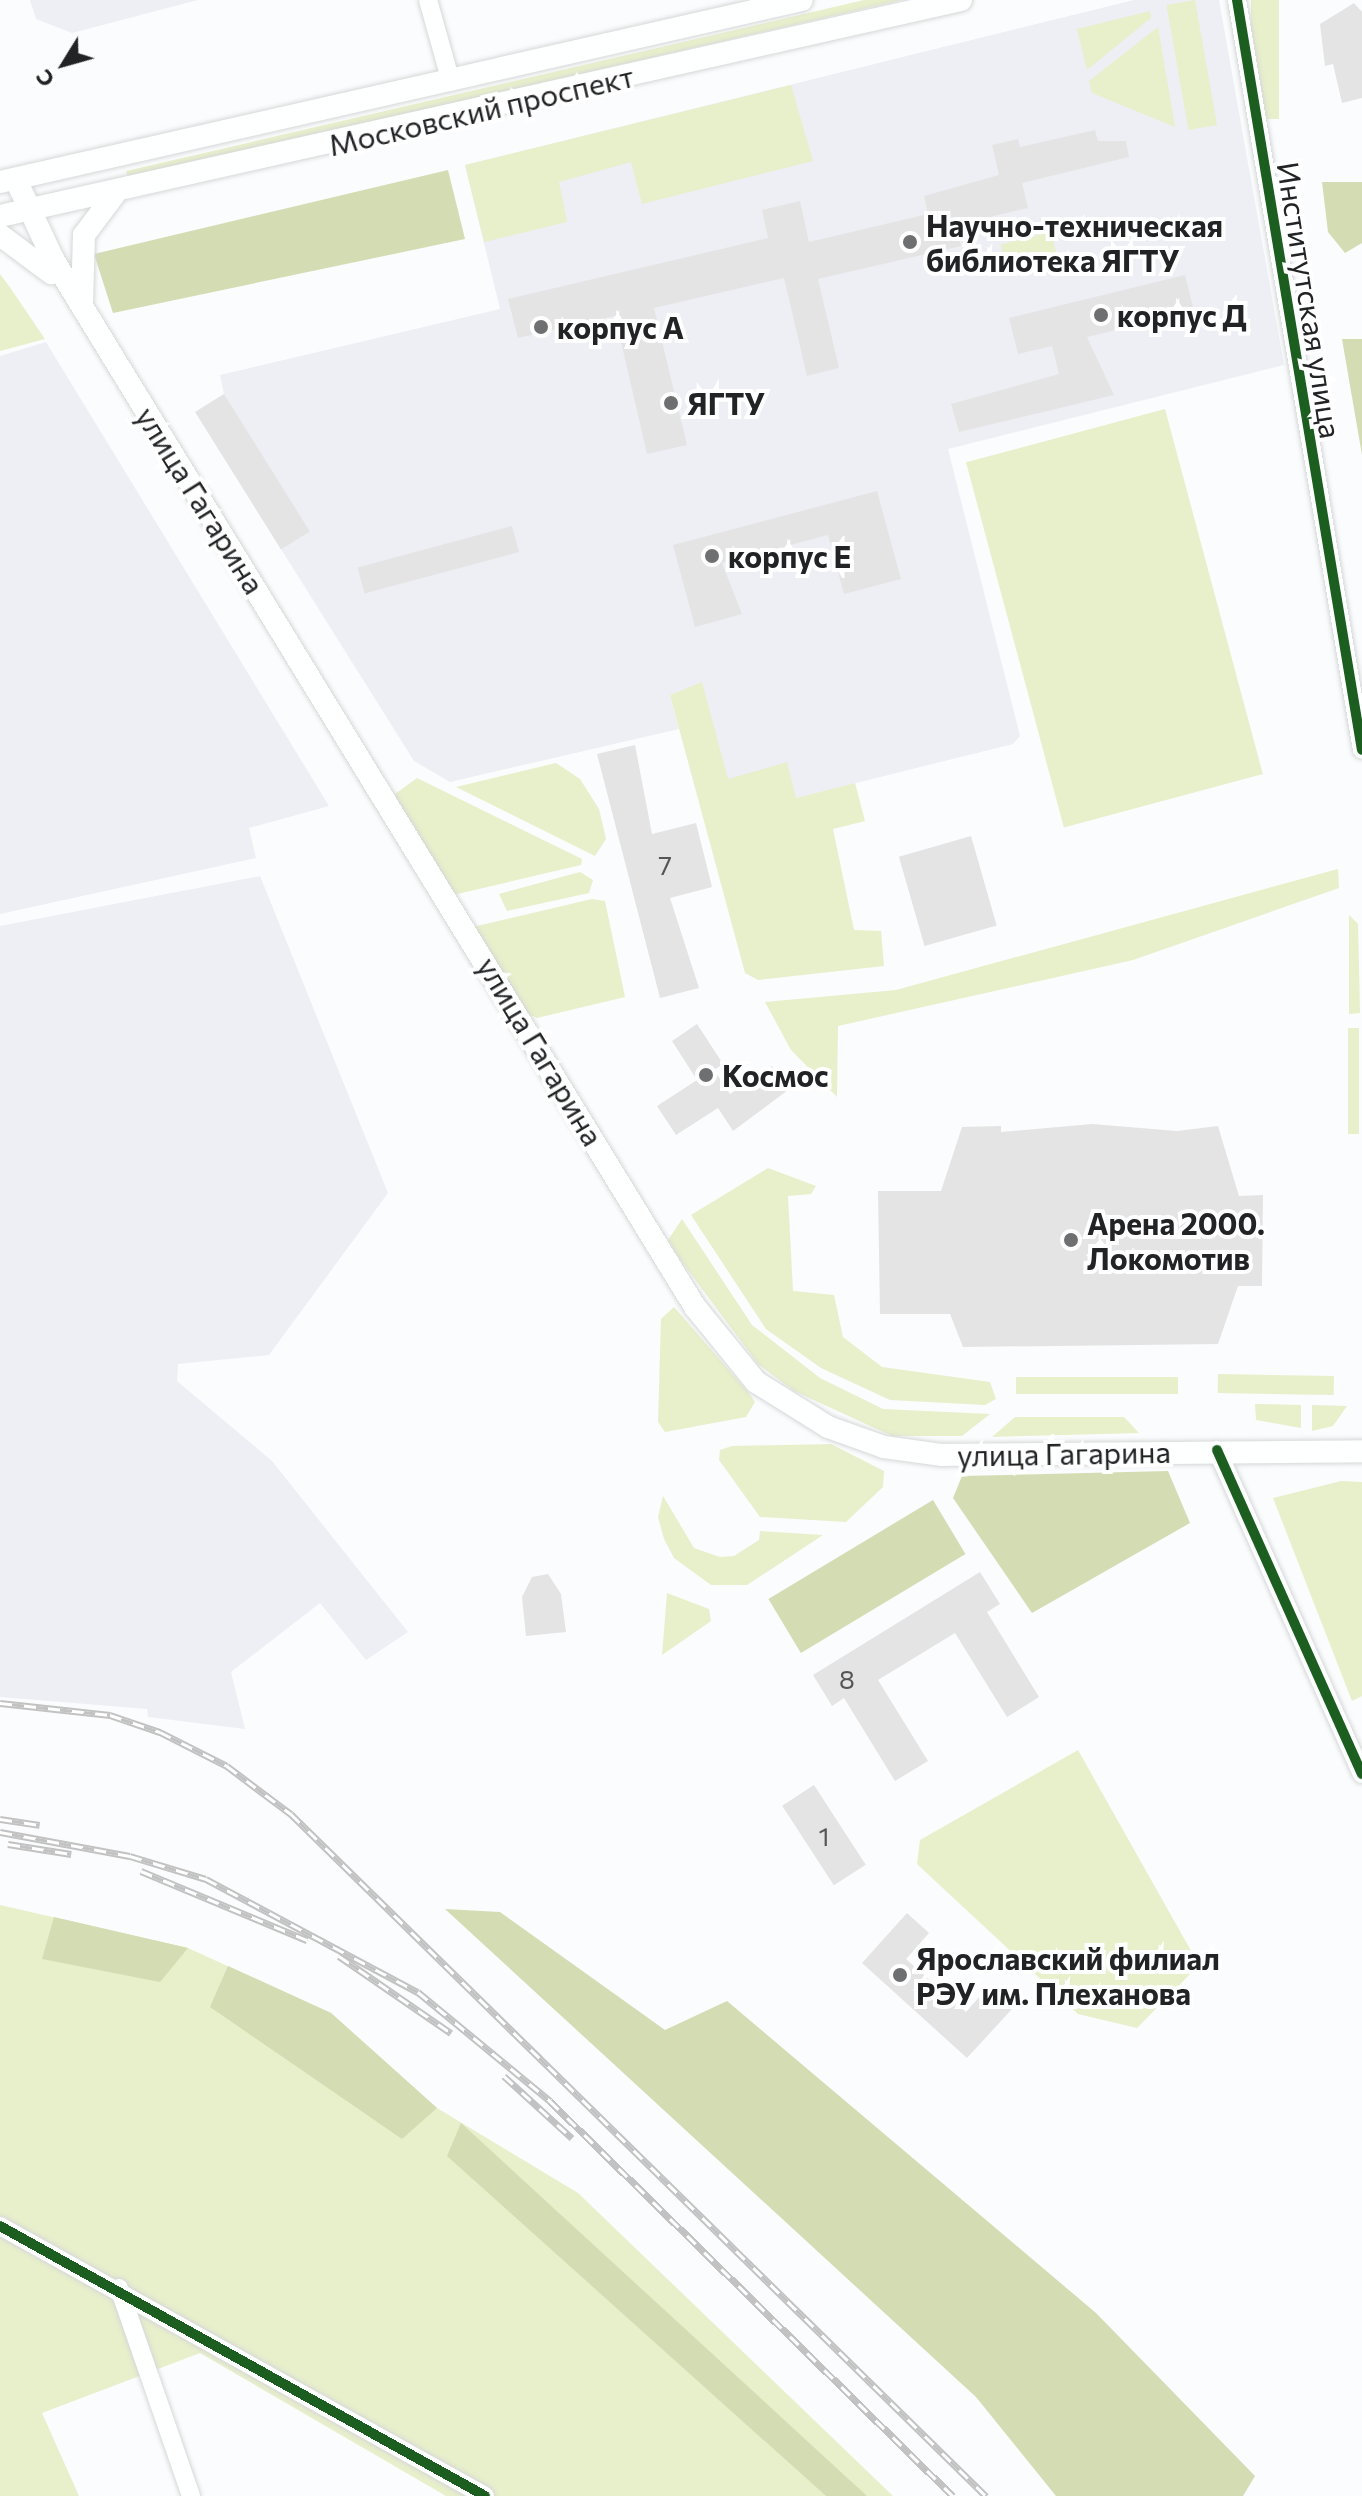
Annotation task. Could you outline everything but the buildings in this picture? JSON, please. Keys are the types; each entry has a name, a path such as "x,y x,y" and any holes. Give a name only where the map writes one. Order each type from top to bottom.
{"main road":[{"name":"Московский проспект","path":"8,181 802,0"},
{"name":"Московский проспект","path":"0,216 115,194 961,0"},
{"name":"улица Гагарина","path":"8,181 695,1307 756,1382 828,1427 884,1447 942,1455 1362,1451"},
{"path":"82,306 84,235 115,194"},
{"path":"0,235 41,261 82,306"}],"street":[{"path":"428,0 451,82"},
{"name":"Институтская улица","path":"1237,0 1362,750"},
{"path":"1217,1450 1362,1774"},
{"path":"0,2226 119,2288 485,2496"},
{"path":"119,2288 191,2496"}],"shaded area":[{"path":"30,0 198,0 72,33 36,19"},
{"name":"ЯГТУ","path":"1134,0 1219,0 1284,365 948,449 1020,736 1013,744 796,798 727,779 702,683 670,695 679,729 450,782 414,761 195,412 224,394 220,375 500,309 465,165"},
{"path":"46,342 329,806 249,828 256,858 0,914 0,356"},
{"path":"260,876 388,1193 269,1355 178,1364 177,1381 272,1461 408,1632 366,1660 320,1603 231,1672 245,1729 148,1717 147,1709 0,1697 0,926"}],"green space":[{"path":"864,0 902,0 128,178 126,171"},
{"path":"1195,0 1217,125 1188,130 1166,5"},
{"path":"1251,0 1279,0 1279,119 1251,119"},
{"path":"1150,11 1151,18 1087,70 1077,29"},
{"path":"1158,27 1175,127 1092,93 1089,81"},
{"path":"791,85 813,161 642,204 631,162 559,182 567,222 484,242 465,165"},
{"path":"448,170 465,239 113,313 94,254"},
{"path":"1322,182 1362,182 1362,243 1345,253 1328,232"},
{"path":"1051,232 1059,264 1009,277 1001,245"},
{"path":"0,274 9,286 45,339 0,351"},
{"path":"1342,339 1362,339 1362,455"},
{"path":"1165,409 1263,774 1064,827 966,462"},
{"path":"702,682 728,779 787,762 796,798 855,783 865,821 833,829 854,930 881,931 884,966 758,980 745,973 670,695"},
{"path":"556,763 580,779 599,809 606,839 595,856 456,787"},
{"path":"417,778 582,859 581,865 453,895 391,797"},
{"path":"1338,869 1339,888 1133,960 838,1026 837,1097 791,1050 765,1002 896,990"},
{"path":"580,872 593,880 589,893 507,911 499,894"},
{"path":"592,899 605,901 625,997 537,1018 523,1012 473,927"},
{"path":"1349,915 1358,924 1360,1013 1349,1014"},
{"path":"1348,1028 1359,1028 1359,1134 1348,1134"},
{"path":"768,1168 816,1186 811,1194 788,1196 793,1291 834,1295 843,1337 882,1367 990,1382 996,1399 985,1405 890,1400 821,1368 766,1329 691,1215"},
{"path":"682,1219 752,1325 820,1378 883,1409 990,1414 962,1436 892,1436 794,1391 758,1364 679,1258 668,1240"},
{"path":"674,1307 755,1402 746,1417 665,1432 658,1422 661,1319"},
{"path":"1218,1374 1334,1376 1334,1395 1218,1393"},
{"path":"1016,1377 1178,1377 1178,1394 1016,1394"},
{"path":"1255,1404 1301,1405 1301,1428 1256,1420"},
{"path":"1312,1405 1347,1406 1333,1426 1312,1431"},
{"path":"1015,1417 1124,1417 1139,1433 992,1437"},
{"path":"831,1444 884,1471 883,1487 846,1522 760,1517 719,1460 720,1450 732,1446"},
{"path":"1168,1471 1190,1523 1032,1613 953,1498 962,1476"},
{"path":"1341,1481 1362,1482 1362,1696 1352,1701 1273,1498"},
{"path":"663,1496 694,1548 720,1557 734,1556 759,1540 760,1531 823,1535 747,1585 711,1585 674,1558 664,1539 658,1517"},
{"path":"933,1500 965,1554 801,1653 768,1599"},
{"path":"667,1593 709,1609 711,1621 662,1655"},
{"path":"1078,1750 1199,1965 1137,2028 1078,2014 917,1864 920,1840"},
{"path":"0,1905 188,1948 331,2013 437,2108 578,2193 893,2496 446,2496 200,2353 42,2413 79,2496 0,2496"},
{"path":"445,1909 500,1912 665,2030 727,2001 1096,2313 1255,2476 1243,2496 1056,2496 976,2397"},
{"path":"54,1917 188,1948 160,1982 42,1959"},
{"path":"228,1966 331,2013 437,2108 402,2139 210,2007"},
{"path":"461,2123 867,2496 826,2496 447,2156"}],"railway":[{"path":"0,1703 110,1715 160,1732 227,1766 291,1814 986,2496"},
{"path":"0,1819 40,1825"},
{"path":"0,1832 130,1856 206,1879 418,1992 550,2101 953,2496"},
{"path":"8,1844 71,1854"},
{"path":"141,1871 307,1940"},
{"path":"339,1956 451,2033"},
{"path":"504,2076 572,2138"}],"cycle path":[{"path":"1237,0 1362,750"},
{"path":"1217,1450 1362,1774"},
{"path":"0,2226 485,2496"}],"place":[{"name":"Научно-техническая библиотека ЯГТУ","path":"910,242"},
{"name":"корпус Д","path":"1101,315"},
{"name":"корпус А","path":"541,327"},
{"name":"ЯГТУ","path":"671,403"},
{"name":"корпус Е","path":"712,556"},
{"name":"Космос","path":"706,1075"},
{"name":"Арена 2000. Локомотив","path":"1071,1240"},
{"name":"Ярославский филиал РЭУ им. Плеханова","path":"900,1975"}]}
